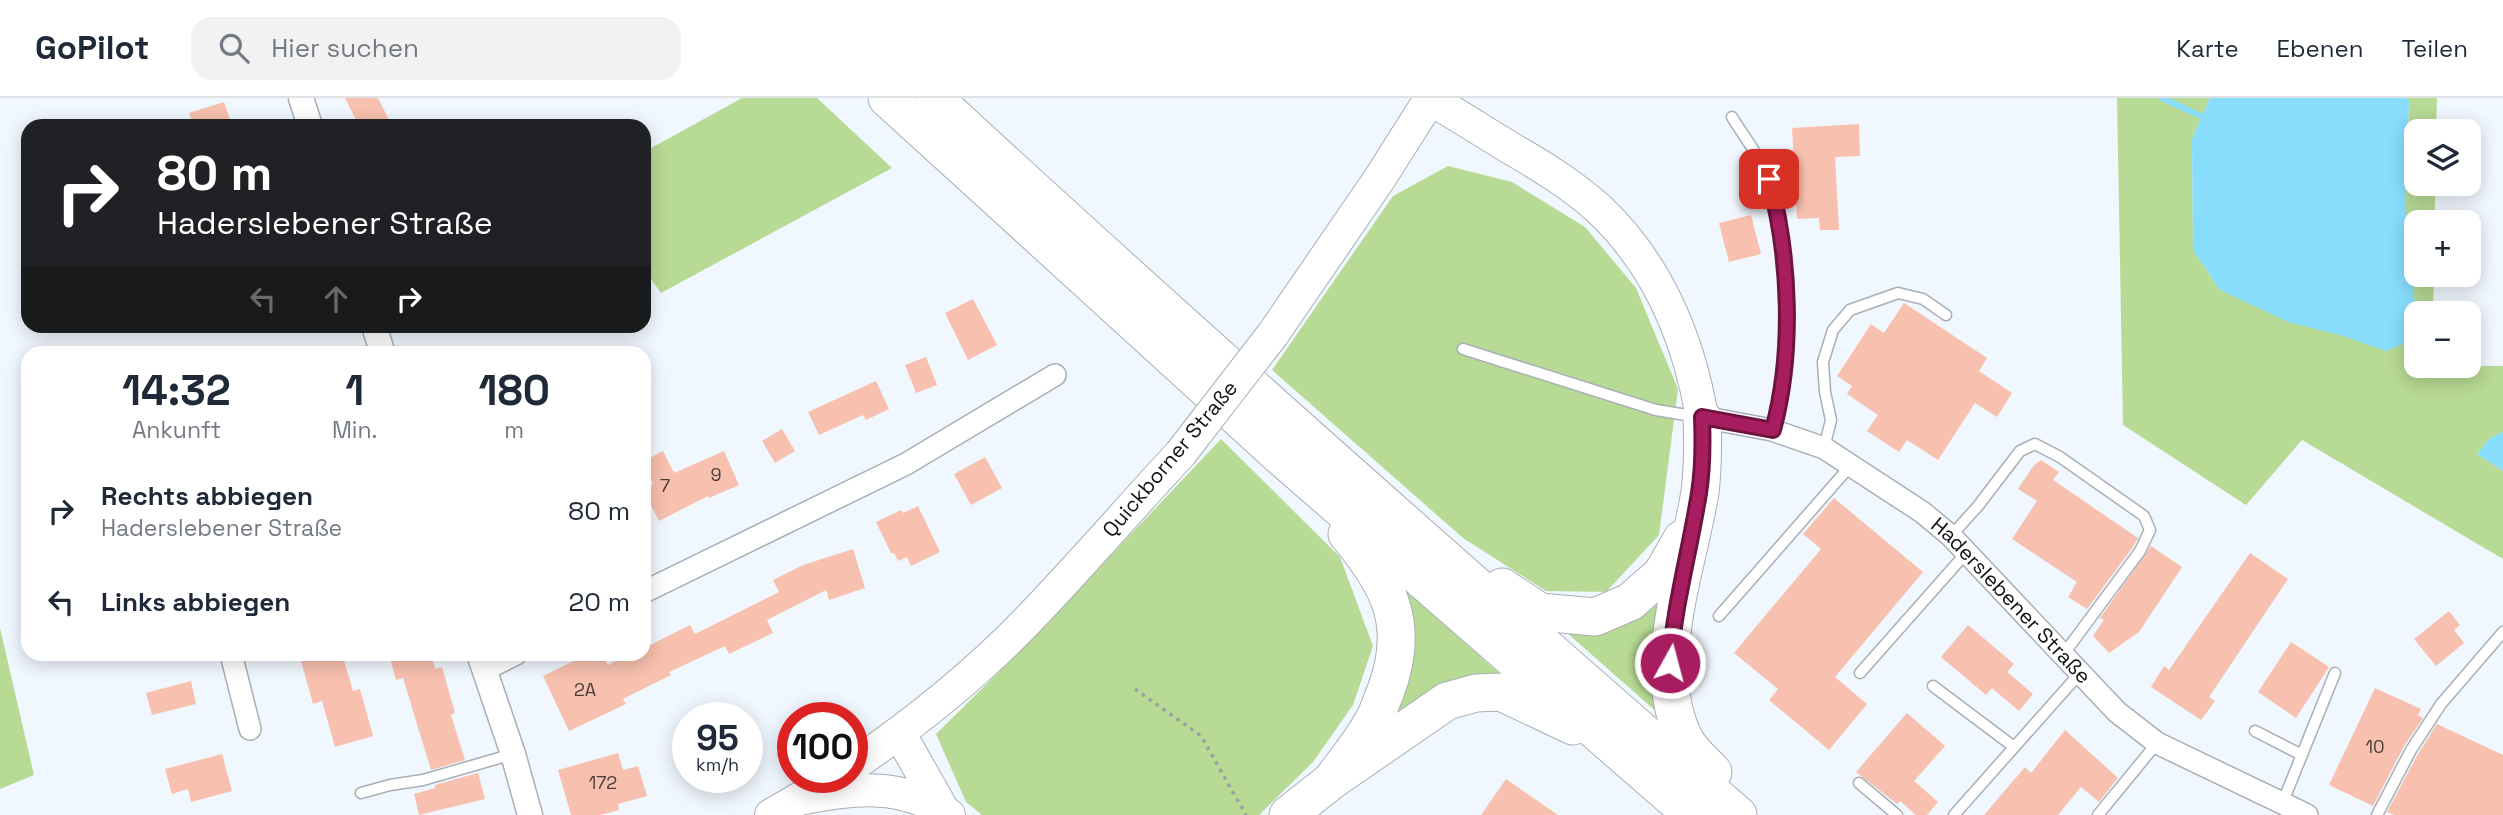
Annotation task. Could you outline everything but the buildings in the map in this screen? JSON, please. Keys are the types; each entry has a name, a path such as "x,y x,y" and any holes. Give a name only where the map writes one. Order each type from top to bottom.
{"highway":[{"path":"887,98 1280,456 1692,815"},
{"path":"934,98 1407,526 1738,815"},
{"path":"1702,417 1703,459 1671,643 1671,689 1686,741 1751,815"},
{"path":"1280,456 1371,563 1390,600 1396,622 1397,649 1392,675 1373,722 1331,781"},
{"path":"1407,526 1540,612 1595,617 1630,602 1662,574 1693,520"},
{"path":"1288,815 1331,781 1447,701 1476,693 1501,692 1565,723 1603,737"}],"main road":[{"name":"Quickborner Straße","path":"868,755 898,735 970,675 1028,620 1181,453 1273,334 1380,178 1429,99"},
{"path":"1429,99 1569,184 1601,211 1630,243 1654,277 1675,318 1690,364 1702,417"},
{"path":"898,735 947,813"},
{"path":"868,764 909,795 947,813"},
{"path":"799,799 860,789 909,795"},
{"path":"771,815 809,793"}],"street":[{"path":"301,98 308,119"},
{"path":"651,589 906,464 1055,375"},
{"name":"Haderslebener Straße","path":"1702,417 1773,430 1824,448 1852,464 1922,512 1951,536 2117,712 2157,743 2307,815"},
{"path":"233,661 250,729"},
{"path":"482,662 530,815"}],"lane":[{"path":"1732,117 1769,179 1786,268 1785,373 1773,430"},
{"path":"1824,448 1831,420 1823,362 1833,330 1850,310 1898,293 1923,299 1946,316"},
{"path":"1463,349 1656,410 1702,417"},
{"path":"1951,536 2020,451 2035,444 2060,457 2144,516 2150,530 2140,551 2063,655"},
{"path":"1719,616 1852,464"},
{"path":"1860,673 1967,552"},
{"path":"2377,815 2411,750 2441,704 2503,632"},
{"path":"1954,815 2080,673"},
{"path":"2282,804 2335,673"},
{"path":"1933,686 2014,747"},
{"path":"2255,731 2302,755"},
{"path":"2098,815 2157,743"},
{"path":"360,793 423,780 513,754"},
{"path":"1859,783 1897,815"}],"path":[{"path":"1135,689 1201,736 1246,815"}],"green space":[{"path":"742,98 817,98 892,168 661,293 651,279 651,148"},
{"path":"2117,98 2210,98 2192,139 2193,250 2220,290 2386,351 2405,196 2435,196 2435,210 2404,210 2404,287 2434,287 2433,301 2404,301 2404,378 2481,378 2481,366 2503,366 2503,432 2490,438 2477,454 2503,471 2503,559 2302,440 2246,505 2123,425"},
{"path":"2407,98 2437,98 2436,119 2408,119"},
{"path":"1448,166 1512,182 1585,227 1636,288 1678,389 1659,535 1606,592 1546,591 1463,538 1272,370 1393,196"},
{"path":"1221,439 1340,557 1373,646 1353,705 1313,762 1259,815 982,815 966,802 936,734 1027,644"},
{"path":"1400,585 1500,674 1395,716"},
{"path":"1659,585 1668,722 1556,623"},
{"path":"0,628 34,775 0,789"}],"water":[{"path":"2210,98 2407,98 2408,119 2404,119 2404,287 2413,287 2415,301 2404,301 2404,343 2386,351 2343,336 2288,322 2220,290 2193,250 2192,139"},
{"path":"2503,432 2503,471 2477,454 2490,438"}],"waterway":[{"path":"2162,98 2201,116"}],"route":[{"path":"1670,663 1671,643 1699,493 1703,459 1702,417 1773,430 1781,401 1785,373 1786,268 1769,179"}]}
